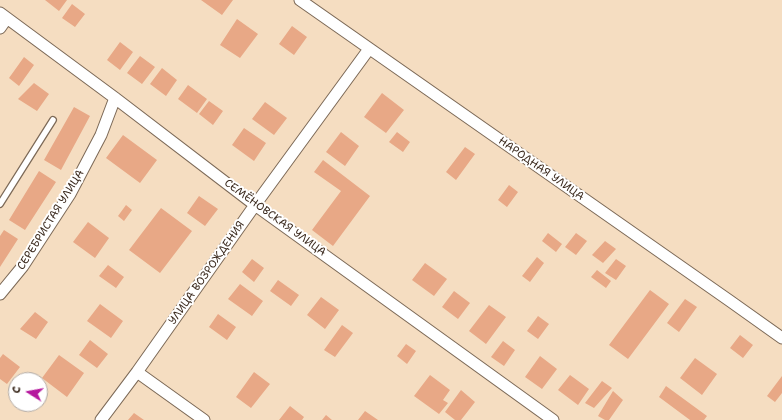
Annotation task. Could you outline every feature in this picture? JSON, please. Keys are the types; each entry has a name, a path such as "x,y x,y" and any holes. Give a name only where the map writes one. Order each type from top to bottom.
{"street":[{"name":"НАРОДНАЯ УЛИЦА","path":"300,0 782,338"},
{"path":"0,28 4,16"},
{"name":"СЕМЁНОВСКАЯ УЛИЦА","path":"4,16 115,98 255,205 553,420"},
{"name":"УЛИЦА ВОЗРОЖДЕНИЯ","path":"101,420 369,48"},
{"name":"СЕРЕБРИСТАЯ УЛИЦА","path":"0,294 23,266 70,194 100,135 115,98"},
{"path":"137,372 204,420"}],"lane":[{"path":"0,204 53,120"}],"building":[{"path":"45,0 67,0 59,11"},
{"path":"201,0 233,0 222,15"},
{"path":"72,4 85,14 75,27 62,18"},
{"path":"237,19 258,34 240,58 220,45"},
{"path":"292,26 307,37 294,55 279,44"},
{"path":"120,42 133,52 120,70 107,60"},
{"path":"140,56 155,67 142,84 127,73"},
{"path":"24,57 34,65 19,86 9,78"},
{"path":"162,68 177,80 166,96 150,84"},
{"path":"34,83 49,94 37,111 18,99"},
{"path":"188,85 207,99 197,113 178,99"},
{"path":"382,93 404,110 386,133 364,117"},
{"path":"209,101 223,111 213,125 199,114"},
{"path":"265,102 287,118 274,135 252,119"},
{"path":"74,107 90,116 61,170 44,160"},
{"path":"244,128 266,143 254,161 232,145"},
{"path":"341,132 359,146 345,166 326,152"},
{"path":"397,132 410,142 403,152 389,142"},
{"path":"123,135 157,160 140,183 106,158"},
{"path":"465,147 475,154 456,180 446,172"},
{"path":"323,160 370,196 333,246 312,230 341,191 314,172"},
{"path":"39,171 56,182 25,230 9,220"},
{"path":"509,185 518,192 507,207 498,200"},
{"path":"199,196 218,209 205,226 187,213"},
{"path":"126,205 132,210 124,221 118,216"},
{"path":"161,208 192,231 160,273 129,250"},
{"path":"88,222 109,238 95,258 73,242"},
{"path":"4,230 18,239 0,267 0,236"},
{"path":"548,233 562,244 556,252 542,241"},
{"path":"576,233 587,241 576,255 565,247"},
{"path":"605,241 616,249 603,263 592,255"},
{"path":"537,257 544,263 530,282 522,276"},
{"path":"252,259 264,268 254,282 242,272"},
{"path":"616,259 626,266 616,280 605,273"},
{"path":"425,263 447,279 434,296 412,280"},
{"path":"108,265 124,277 116,288 99,276"},
{"path":"597,270 611,281 606,288 591,277"},
{"path":"278,280 299,295 291,306 270,291"},
{"path":"240,284 263,301 252,316 228,299"},
{"path":"650,290 669,304 628,359 609,345"},
{"path":"454,291 470,303 458,319 442,307"},
{"path":"321,297 339,310 325,329 307,315"},
{"path":"685,299 697,307 679,332 667,323"},
{"path":"100,304 123,321 111,338 87,321"},
{"path":"489,305 506,317 486,344 469,331"},
{"path":"35,312 48,322 36,339 20,329"},
{"path":"218,314 236,327 227,340 209,327"},
{"path":"538,316 549,324 538,339 527,331"},
{"path":"342,325 353,333 335,357 324,350"},
{"path":"740,335 753,345 743,358 730,348"},
{"path":"90,340 108,354 97,368 79,355"},
{"path":"503,341 515,350 504,366 491,357"},
{"path":"406,344 416,351 407,364 397,356"},
{"path":"3,354 20,367 16,372 8,372 7,384 0,379 0,358"},
{"path":"59,355 84,373 67,397 48,383 48,372 46,372"},
{"path":"540,356 557,369 542,389 525,377"},
{"path":"695,358 717,374 702,395 680,378"},
{"path":"254,372 270,384 251,408 236,397"},
{"path":"430,375 450,390 443,400 448,403 439,414 414,396"},
{"path":"570,375 589,389 578,405 558,390"},
{"path":"782,376 782,393 775,402 767,396"},
{"path":"602,381 612,388 594,408 585,403"},
{"path":"666,386 707,416 704,420 690,420 659,397"},
{"path":"461,390 475,402 461,420 455,420 445,412"},
{"path":"613,391 623,400 609,420 605,420 598,416"},
{"path":"290,406 304,417 302,420 279,420"},
{"path":"365,411 378,420 358,420"},
{"path":"134,413 144,420 128,420"},
{"path":"326,415 332,420 322,420"}]}
